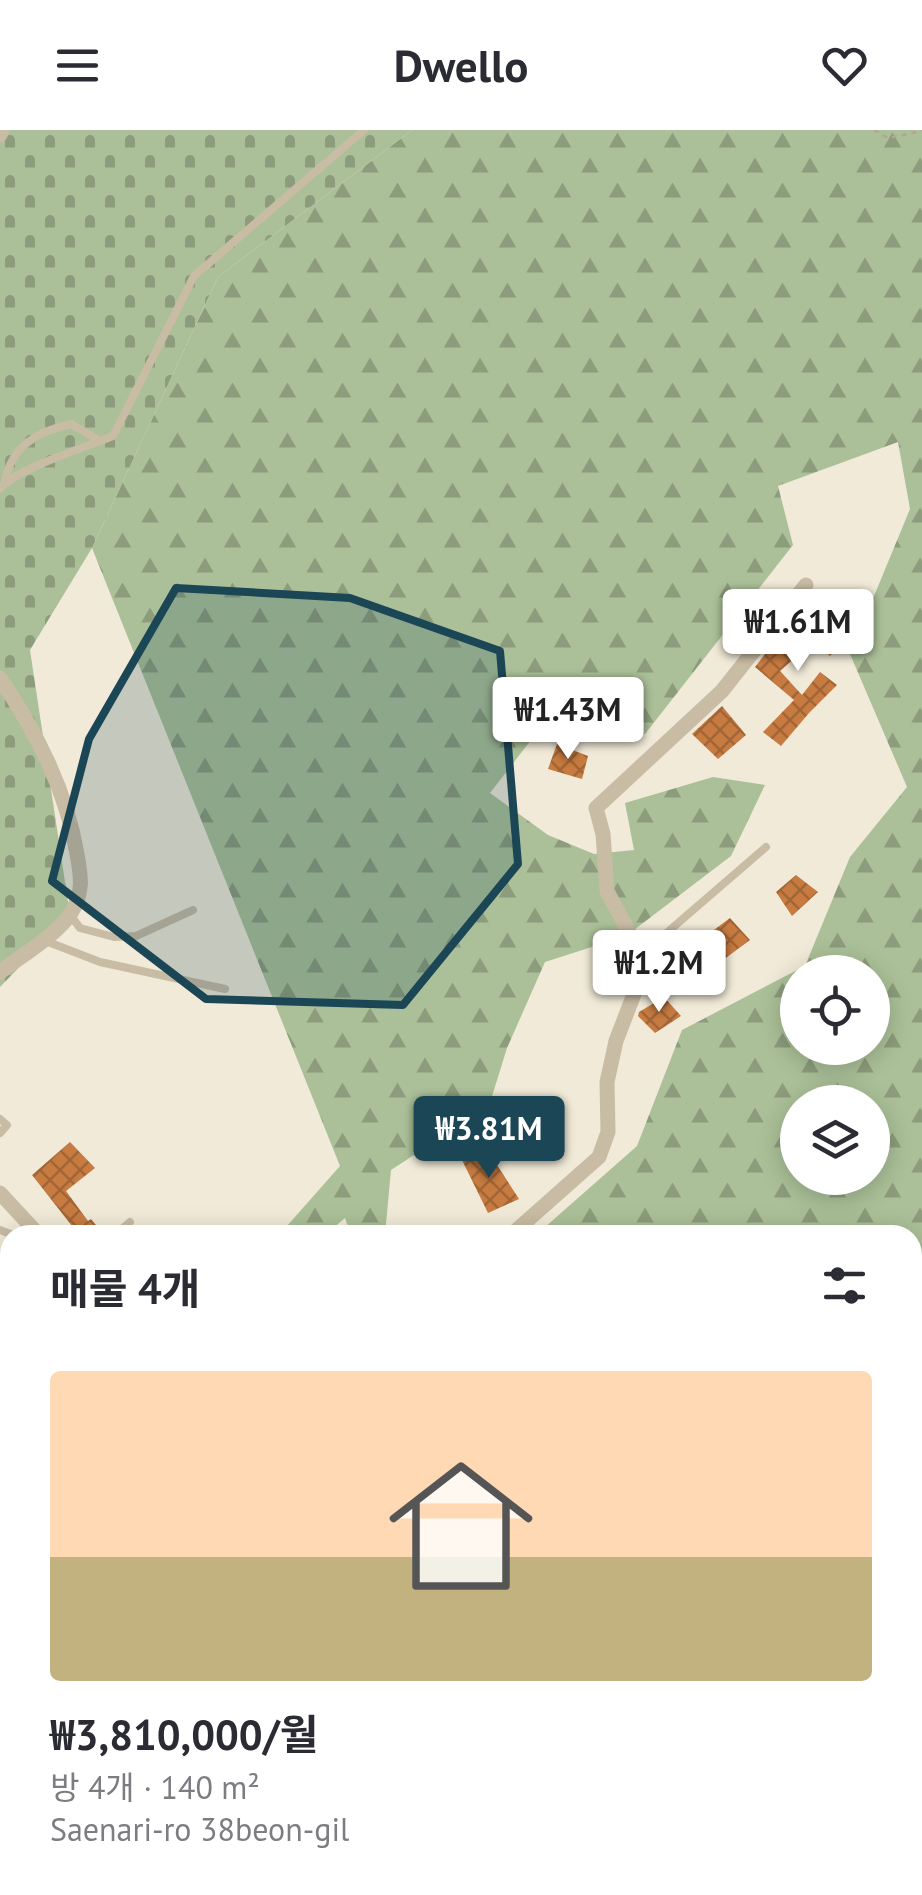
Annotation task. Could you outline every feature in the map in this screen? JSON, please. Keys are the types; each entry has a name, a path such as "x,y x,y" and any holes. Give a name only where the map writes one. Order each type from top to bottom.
{"street":[{"path":"522,1225 598,1157 608,1132 607,1082 616,1041 636,989 641,955 607,891 603,834 596,808 722,691 806,586"},
{"path":"0,678 36,734 68,808 83,888 70,915 0,972"},
{"path":"0,1193 30,1225"}],"lane":[{"path":"3,486 23,472 113,436 194,276 364,130"},
{"path":"3,486 8,466 38,434 71,424 100,442"},
{"path":"641,955 766,847"},
{"path":"70,915 80,928 114,936 136,936 193,910"},
{"path":"43,940 100,962 225,989"},
{"path":"0,1119 7,1125 0,1134"},
{"path":"127,1225 130,1222"}],"path":[{"path":"874,130 888,138 922,132"}],"highlighted area":[{"path":"176,588 350,598 500,651 518,864 403,1005 206,999 52,881 89,739"}],"green space":[{"path":"0,130 412,130 218,277 92,548 30,650 70,915 0,987"},
{"path":"412,130 922,130 922,1225 547,1225 637,1146 682,1030 780,979 780,1065 890,1065 890,955 810,955 850,857 907,787 850,654 910,509 898,442 778,486 793,545 645,734 552,713 490,793 548,835 594,854 634,850 625,803 713,777 765,785 731,856 626,936 545,962 507,1048 489,1106 391,1170 386,1225 347,1225 345,1218 337,1225 288,1225 340,1166 92,548 218,277"}],"building":[{"path":"803,607 843,642 830,656 814,641 780,671 802,695 820,672 837,685 781,746 763,732 794,700 755,667 769,649 776,654 799,627 792,620"},
{"path":"722,706 746,735 718,759 692,734"},
{"path":"557,744 588,756 582,779 548,769"},
{"path":"796,875 818,892 792,916 776,892"},
{"path":"730,918 750,940 723,960 703,938"},
{"path":"664,997 681,1016 655,1033 638,1016 639,1012"},
{"path":"70,1142 95,1168 66,1191 88,1221 91,1219 96,1225 71,1225 32,1175"},
{"path":"486,1148 519,1199 488,1213 461,1158"}]}
